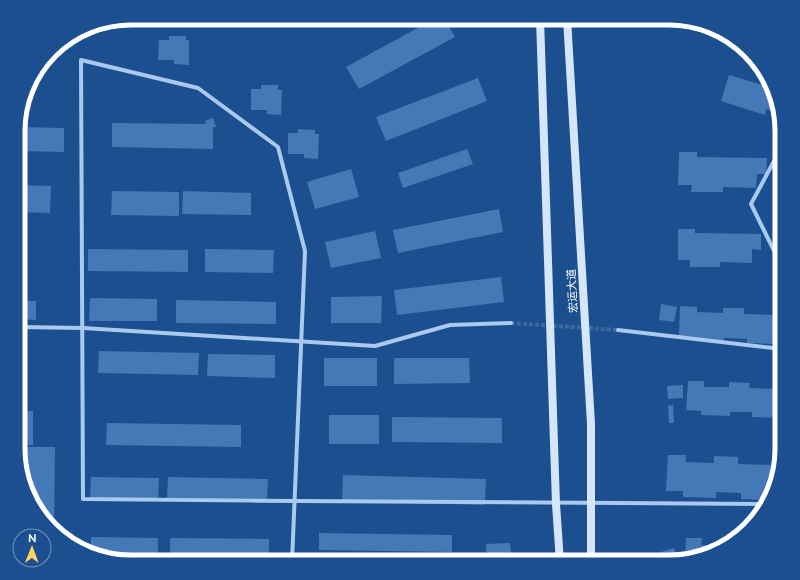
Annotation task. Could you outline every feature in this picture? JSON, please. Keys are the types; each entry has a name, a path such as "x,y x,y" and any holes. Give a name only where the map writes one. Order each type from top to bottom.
{"main road":[{"name":"宏运大道","path":"540,25 556,504 560,555"},
{"name":"宏运大道","path":"567,25 591,424 591,555"}],"street":[{"path":"292,555 295,501 302,341 305,251 278,147 198,88 81,60 83,500 295,501 556,504 760,504"},
{"path":"775,159 751,204 775,254"},
{"path":"25,327 82,328 375,346 450,325 511,323"},
{"path":"618,330 775,348"}],"building":[{"path":"423,25 448,25 455,37 359,89 346,67"},
{"path":"169,36 186,36 186,40 189,40 189,65 174,64 174,60 158,60 159,40 169,40"},
{"path":"729,75 765,86 773,111 766,109 765,115 721,101"},
{"path":"478,78 487,101 386,141 376,117"},
{"path":"261,85 278,85 278,90 282,90 281,115 267,114 267,110 251,110 251,89 261,89"},
{"path":"213,118 216,127 213,127 213,149 112,147 112,123 206,124 205,121"},
{"path":"25,127 64,128 64,152 25,151"},
{"path":"298,129 315,130 315,134 319,134 318,159 304,158 304,154 288,154 288,133 298,133"},
{"path":"467,149 473,164 403,188 398,173"},
{"path":"679,152 697,152 697,157 767,158 766,174 757,174 756,188 723,187 723,192 691,192 692,185 678,185"},
{"path":"351,169 359,197 315,209 307,182"},
{"path":"25,185 51,186 50,213 25,212"},
{"path":"112,191 179,192 179,216 111,215"},
{"path":"183,191 251,193 251,215 182,214"},
{"path":"499,209 503,232 398,253 393,230"},
{"path":"678,229 695,229 695,233 761,234 761,250 752,249 752,263 720,262 720,267 690,267 690,260 678,260"},
{"path":"375,231 381,258 331,268 325,242"},
{"path":"88,249 188,250 188,272 88,271"},
{"path":"205,249 274,250 273,273 205,272"},
{"path":"501,277 504,302 397,315 394,290"},
{"path":"382,296 381,323 331,323 331,297"},
{"path":"90,298 157,299 157,321 89,321"},
{"path":"176,300 276,302 276,324 176,323"},
{"path":"25,301 36,301 36,320 25,319"},
{"path":"661,304 677,307 674,322 659,320"},
{"path":"680,306 697,307 697,312 723,313 723,308 744,308 744,314 775,315 775,344 747,343 747,339 724,338 724,342 694,341 694,337 679,336"},
{"path":"99,351 199,353 198,375 98,373"},
{"path":"208,354 275,355 275,378 207,376"},
{"path":"324,358 377,358 377,386 324,386"},
{"path":"394,358 469,358 470,383 394,384"},
{"path":"688,381 704,381 704,387 729,387 729,382 750,383 749,388 775,389 775,418 752,417 752,412 730,412 730,416 701,415 701,411 686,410"},
{"path":"683,385 683,398 668,399 667,386"},
{"path":"673,405 674,423 669,423 668,406"},
{"path":"25,411 33,411 33,445 25,445"},
{"path":"329,415 379,415 379,444 329,444"},
{"path":"392,417 502,418 502,443 392,442"},
{"path":"107,423 241,425 241,447 106,445"},
{"path":"25,447 55,447 54,522 39,502 33,490 27,470"},
{"path":"668,455 686,455 686,462 714,463 714,456 738,457 738,464 772,465 771,476 762,500 741,499 741,493 716,492 716,498 683,497 683,491 666,491"},
{"path":"343,475 486,479 485,505 342,501"},
{"path":"91,477 159,478 158,501 90,500"},
{"path":"168,477 268,479 267,501 167,500"},
{"path":"319,533 452,535 452,552 319,550"},
{"path":"91,537 158,538 158,555 124,555 91,547"},
{"path":"170,538 269,539 269,555 170,555"},
{"path":"686,538 702,538 701,545 713,546 710,547 685,553"},
{"path":"510,543 511,555 487,555 486,544"},
{"path":"674,548 676,554 662,555 661,552"}],"tunnel":[{"path":"511,323 618,330"}]}
